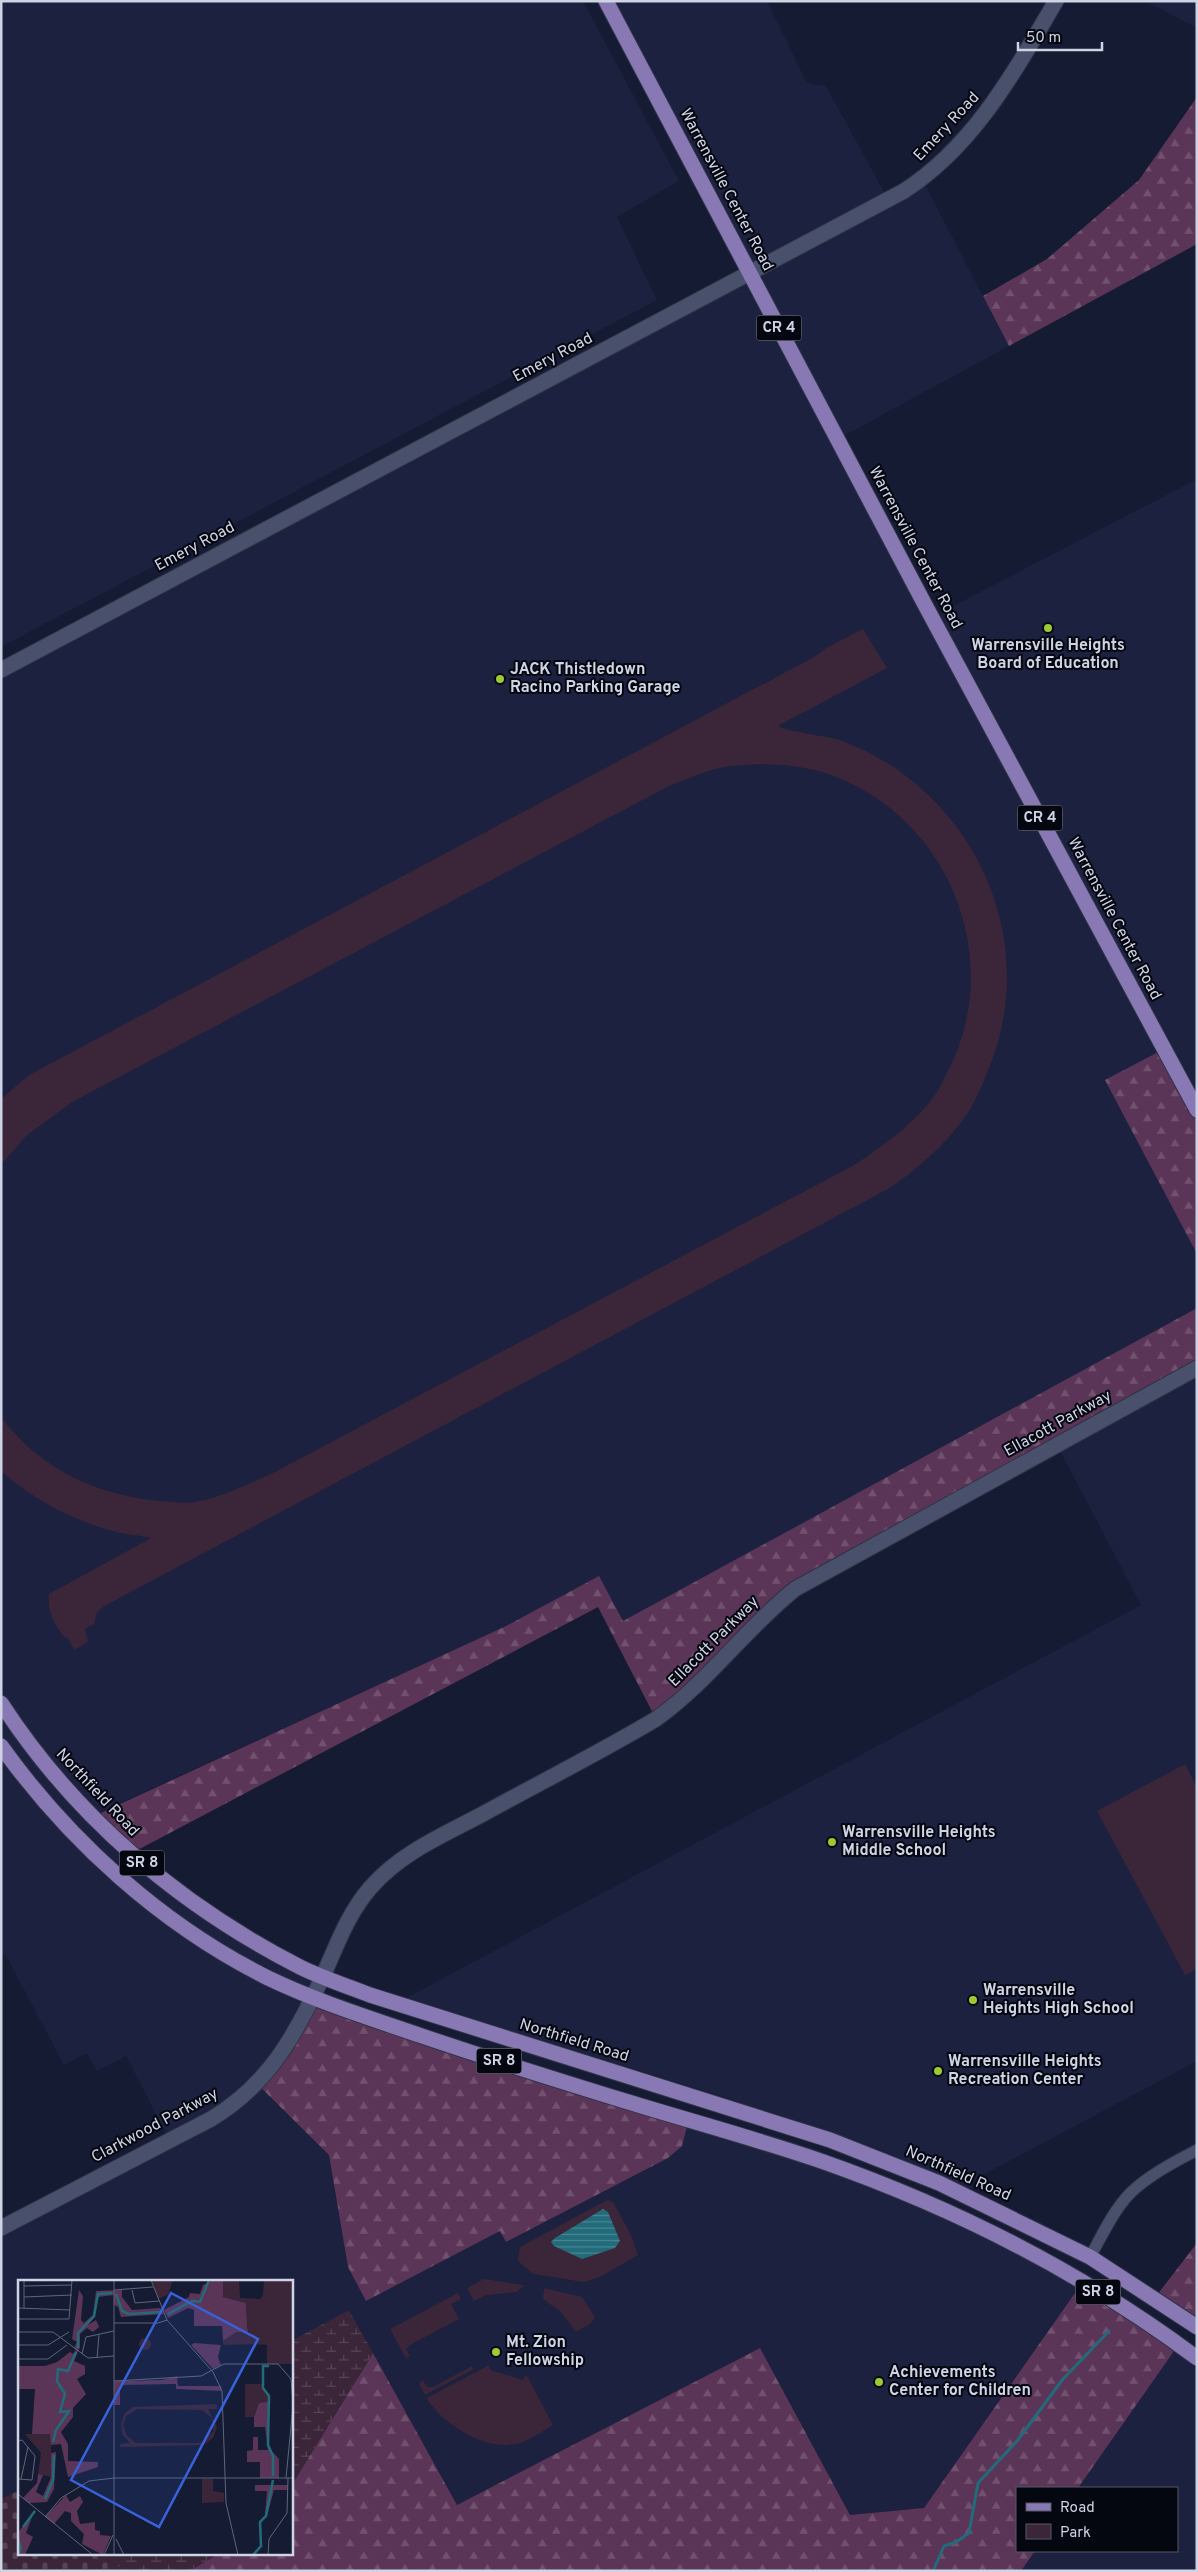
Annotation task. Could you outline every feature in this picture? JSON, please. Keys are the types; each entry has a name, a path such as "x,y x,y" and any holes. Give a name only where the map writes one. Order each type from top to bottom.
{"main road":[{"name":"Warrensville Center Road","path":"606,1 924,604 1197,1110"},
{"name":"Northfield Road","path":"1,1703 60,1783 92,1817 142,1864 184,1896 236,1931 301,1968 370,1995 830,2140 940,2183 1090,2257 1197,2326"},
{"name":"SR 8","path":"1,1746 59,1818 101,1860 137,1891 188,1930 268,1977 312,1997 465,2050 754,2139 921,2198 994,2234 1103,2295 1197,2358"}],"street":[{"name":"Emery Road","path":"1,670 900,194 939,165 972,131 996,100 1056,1"},
{"name":"Ellacott Parkway","path":"312,1997 351,1914 370,1888 406,1856 656,1719 677,1704 768,1611 795,1589 1197,1368"},
{"name":"Clarkwood Parkway","path":"1,2228 231,2107 257,2084 281,2056 312,1997"},
{"path":"1090,2257 1111,2220 1136,2188 1160,2170 1197,2150"}],"shaded area":[{"path":"1,1 583,1 679,181 617,217 657,300 1,647"},
{"path":"606,1 767,1 807,83 826,86 888,199 922,179 1009,346 838,439 932,617 1197,479 1197,1308 623,1621 599,1577 506,1626 92,1816 148,1868 323,1976 257,2085 329,2155 348,2267 366,2301 500,2231 507,2242 668,2158 689,2119 921,2199 1082,2283 924,2508 850,2515 760,2348 457,2505 349,2310 292,2340 292,2280 18,2280 18,2490 1,2499 1,2228 169,2139 126,2056 97,2071 87,2053 64,2065 5,1954 1,1956 1,670 750,273"},
{"path":"1145,1 1197,1 1197,28"},
{"path":"1197,1368 1197,2061 974,2180 971,2185 974,2190 881,2150 721,2096 406,1998 1141,1605 1057,1445"},
{"path":"603,2209 608,2212 620,2241 615,2248 582,2259 554,2246 551,2242 555,2238"},
{"path":"1179,2344 1197,2358 1197,2571 1021,2571 1034,2552 1178,2552 1178,2487 1079,2487"}],"green space":[{"path":"1197,97 1197,244 1009,346 983,296 1047,259 1139,180"},
{"path":"863,629 887,668 778,726 788,730 840,740 891,765 937,804 964,837 984,872 998,911 1006,951 1007,992 1000,1033 987,1073 971,1107 957,1128 930,1156 888,1189 106,1605 97,1612 94,1624 85,1629 88,1642 74,1650 68,1638 64,1637 52,1617 49,1606 49,1594 151,1538 118,1532 68,1515 40,1500 1,1471 1,1417 16,1435 34,1451 72,1477 115,1493 138,1498 186,1503 195,1502 227,1493 271,1474 856,1164 888,1141 927,1105 937,1092 948,1071 964,1028 971,983 967,938 955,896 934,857 906,822 870,794 828,774 815,770 760,764 719,768 669,786 72,1102 26,1136 1,1165 1,1099 29,1075 814,657 826,648"},
{"path":"1164,1049 1197,1110 1197,1254 1105,1080"},
{"path":"1197,1308 1197,1368 795,1589 656,1719 598,1607 130,1854 92,1817 506,1626 599,1576 623,1621"},
{"path":"1185,1764 1197,1787 1197,1969 1185,1975 1097,1811"},
{"path":"312,1997 689,2119 682,2146 668,2158 506,2242 500,2231 366,2301 348,2267 329,2155 257,2084"},
{"path":"607,2200 613,2202 631,2235 638,2255 600,2277 584,2282 533,2274 518,2261 520,2247"},
{"path":"1197,2243 1197,2327 1156,2300 1160,2291"},
{"path":"484,2279 523,2285 523,2287 517,2292 487,2295 474,2301 467,2288"},
{"path":"1082,2283 1179,2344 1079,2487 1016,2487 1016,2552 1034,2552 1021,2571 189,2571 218,2554 292,2554 292,2484 373,2353 457,2505 760,2348 850,2515 924,2508"},
{"path":"544,2288 582,2297 595,2317 590,2324 576,2332 561,2312 543,2299"},
{"path":"458,2293 461,2299 451,2304 459,2319 410,2345 406,2349 410,2356 406,2358 390,2329"},
{"path":"349,2310 373,2353 292,2484 292,2340"},
{"path":"489,2365 491,2370 523,2380 526,2374 553,2425 523,2442 510,2445 496,2444 470,2436 457,2429 436,2411 428,2401 427,2398"},
{"path":"472,2366 474,2369 425,2395 419,2383 423,2380 427,2387 433,2387"},
{"path":"18,2490 18,2554 103,2554 124,2571 1,2571 1,2499"},
{"path":"103,2554 218,2554 189,2571 124,2571"}],"waterway":[{"path":"933,2571 944,2546 956,2542 969,2533 978,2483 1017,2441 1063,2379 1109,2331"}],"place":[{"name":"Warrensville Heights Board of Education","path":"1048,628"},
{"name":"JACK Thistledown Racino Parking Garage","path":"500,679"},
{"name":"Warrensville Heights Middle School","path":"832,1842"},
{"name":"Warrensville Heights High School","path":"973,2000"},
{"name":"Warrensville Heights Recreation Center","path":"938,2071"},
{"name":"Mt. Zion Fellowship","path":"496,2352"},
{"name":"Achievements Center for Children","path":"879,2382"}]}
